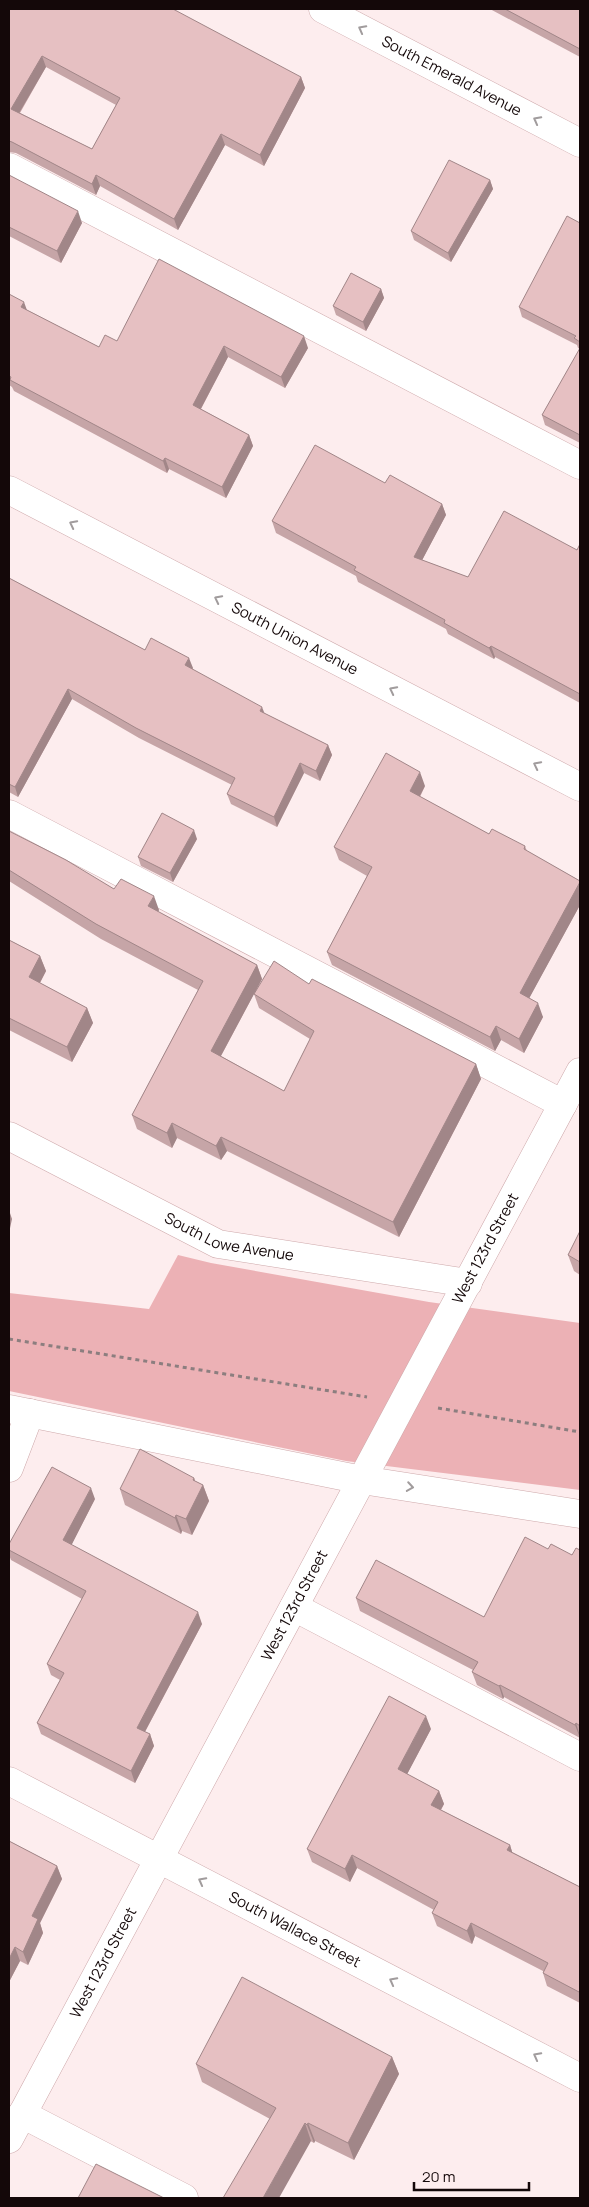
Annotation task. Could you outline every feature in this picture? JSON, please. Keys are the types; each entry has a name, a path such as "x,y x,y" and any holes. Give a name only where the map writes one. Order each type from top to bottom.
{"street":[{"name":"South Emerald Avenue","path":"323,9 580,143"},
{"path":"9,167 580,465"},
{"name":"South Union Avenue","path":"9,490 580,787"},
{"path":"9,814 563,1104"},
{"name":"West 123rd Street","path":"9,2139 580,1072"},
{"name":"South Lowe Avenue","path":"9,1136 218,1244 468,1283"},
{"path":"9,1468 19,1411 362,1480 580,1514"},
{"path":"294,1607 580,1756"},
{"name":"South Wallace Street","path":"9,1781 580,2078"},
{"path":"22,2114 184,2198"}],"path":[{"path":"9,1339 356,1395"},
{"path":"458,1411 580,1432"}],"shaded area":[{"path":"178,1255 211,1263 429,1302 580,1323 580,1490 346,1461 9,1391 9,1293 149,1309"}],"building":[{"path":"9,9 173,9 301,77 260,155 221,134 174,219 96,175 92,184 9,141","holes":["42,56 120,98 92,149 11,109"]},
{"path":"505,9 580,9 580,49"},
{"path":"449,160 490,180 448,253 411,231"},
{"path":"9,175 78,211 57,251 9,227"},
{"path":"567,216 580,223 580,342 574,338 576,336 519,307"},
{"path":"159,259 304,336 281,377 224,346 193,405 249,435 222,487 165,458 163,461 10,380 9,294 24,302 21,307 99,347 105,335 117,341"},
{"path":"351,273 381,289 363,322 333,306"},
{"path":"580,348 580,435 542,415"},
{"path":"315,445 385,483 390,475 442,504 414,557 468,577 504,511 577,550 580,544 580,694 444,623 445,620 354,570 356,567 272,521"},
{"path":"9,578 145,650 151,638 189,658 185,665 262,707 260,711 328,745 316,771 300,763 274,817 227,794 235,778 136,728 68,689 15,787 9,784"},
{"path":"386,753 420,772 410,791 489,834 492,829 525,846 524,849 580,881 520,993 538,1003 519,1039 496,1026 490,1037 327,952 372,867 334,847"},
{"path":"162,813 194,830 170,873 138,857"},
{"path":"9,831 66,860 114,889 121,879 154,896 148,906 257,965 211,1051 284,1091 314,1031 254,994 274,961 309,984 312,979 476,1064 393,1222 221,1137 216,1146 172,1123 167,1133 132,1115 203,981 96,924 9,870"},
{"path":"9,940 40,956 29,977 87,1008 67,1047 9,1018"},
{"path":"580,1231 580,1262 568,1255"},
{"path":"140,1449 194,1478 193,1480 203,1485 186,1519 176,1515 175,1518 120,1489"},
{"path":"52,1467 91,1488 63,1540 198,1612 137,1728 150,1734 131,1771 37,1723 64,1673 47,1664 86,1591 9,1550 9,1544"},
{"path":"525,1537 548,1549 551,1544 572,1555 576,1548 580,1550 580,1726 472,1672 478,1662 356,1598 376,1560 484,1617"},
{"path":"389,1696 426,1716 398,1769 439,1791 431,1805 510,1845 507,1850 580,1887 579,1992 543,1973 548,1963 471,1923 467,1931 432,1913 438,1902 352,1855 345,1869 307,1849"},
{"path":"9,1841 57,1866 32,1916 38,1919 23,1952 15,1947 9,1959"},
{"path":"242,1977 392,2057 348,2143 305,2123 263,2198 223,2198 276,2108 196,2064"},
{"path":"96,2164 164,2198 78,2198"}]}
